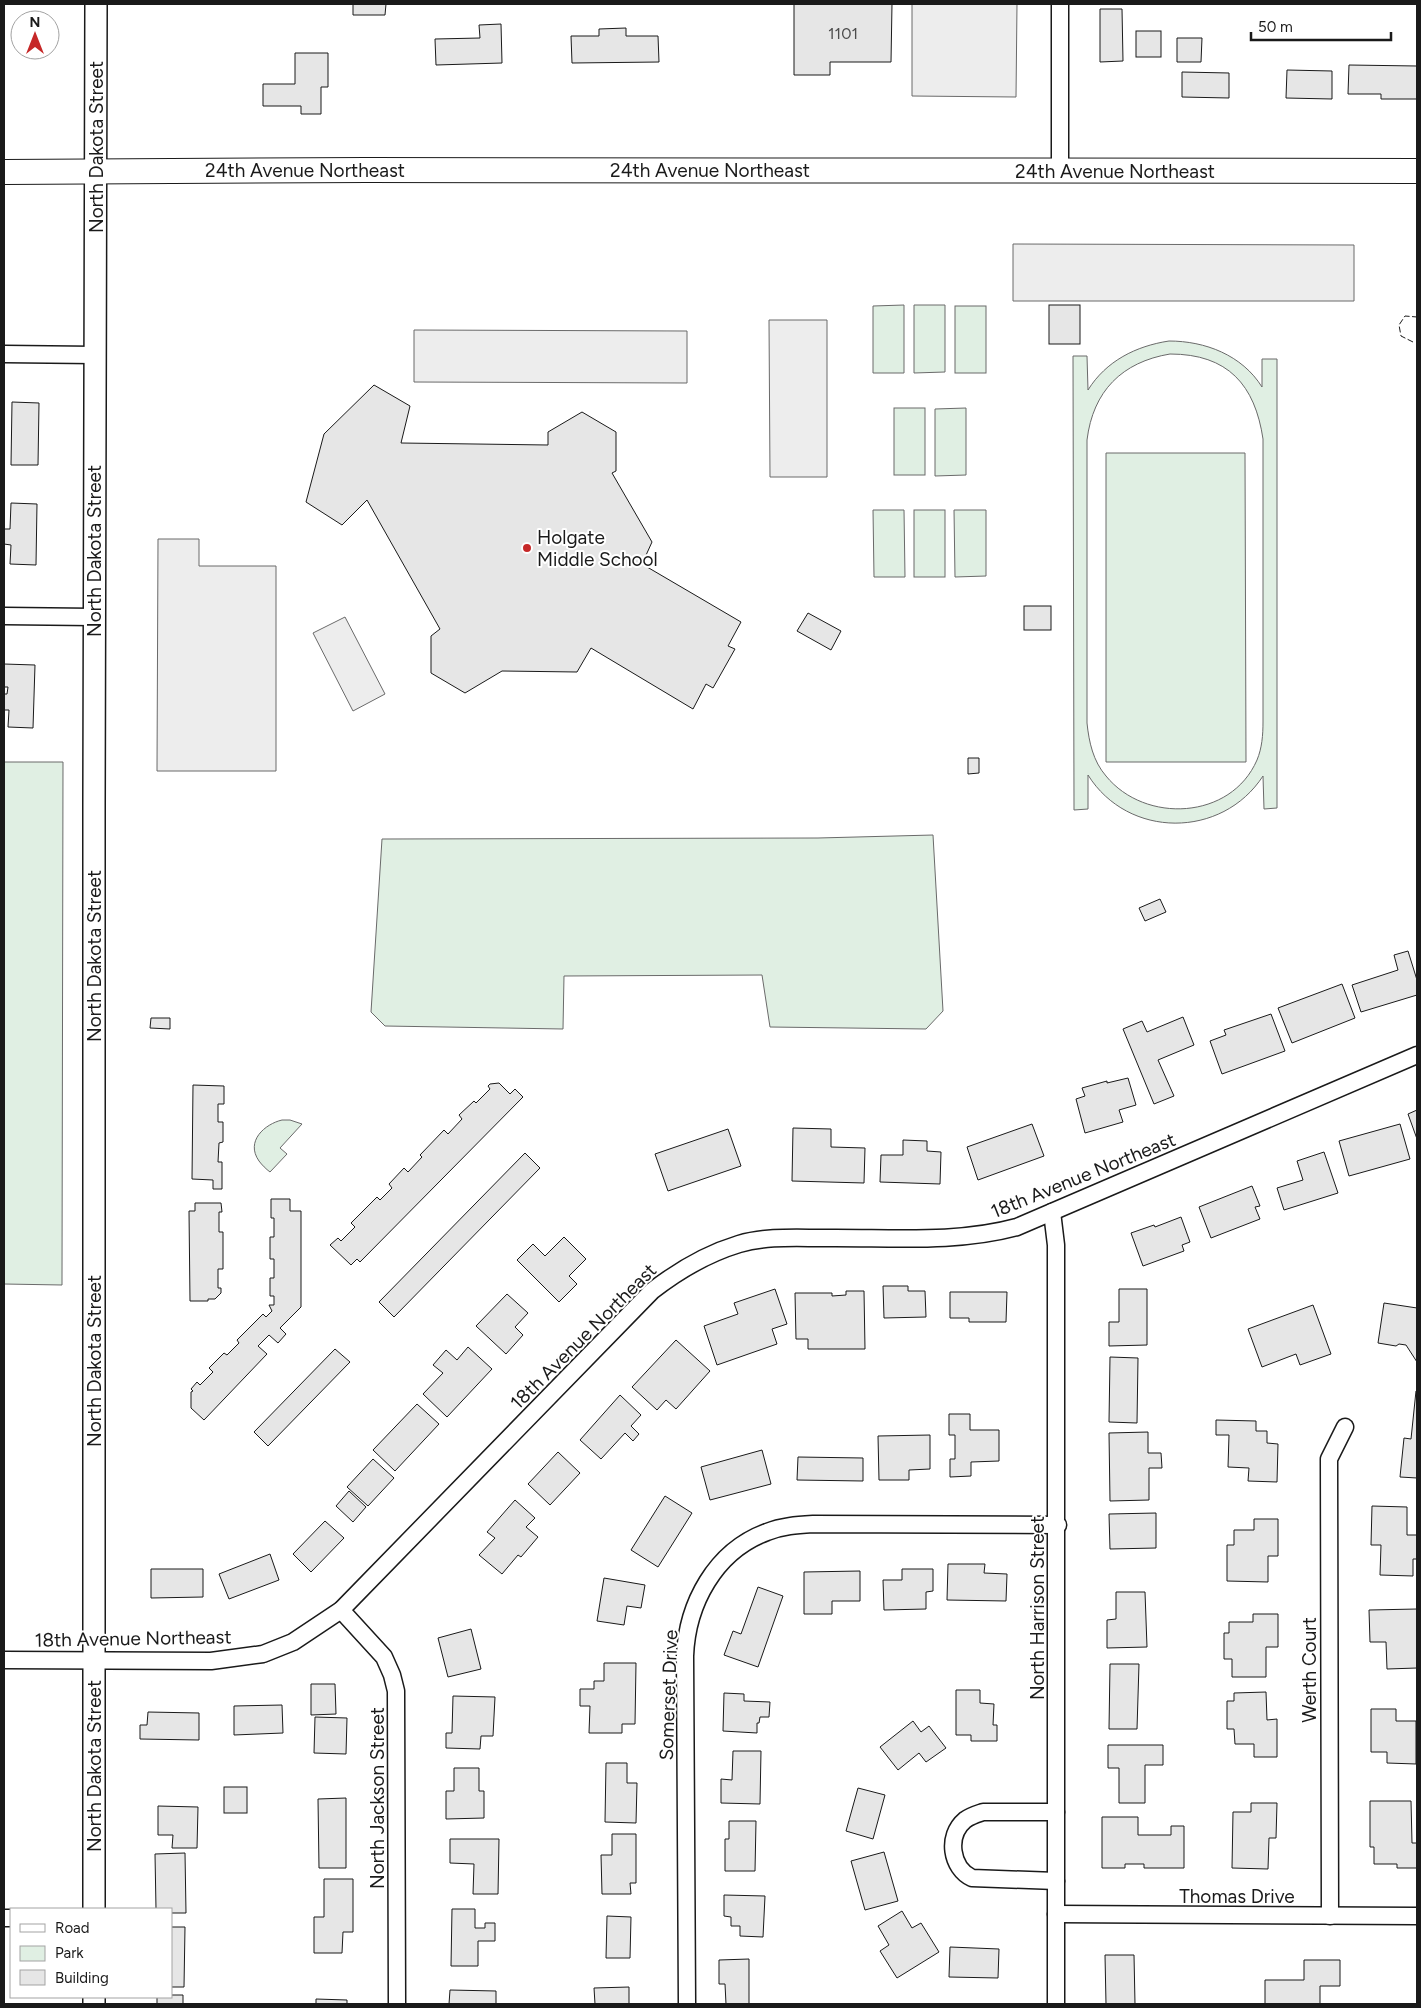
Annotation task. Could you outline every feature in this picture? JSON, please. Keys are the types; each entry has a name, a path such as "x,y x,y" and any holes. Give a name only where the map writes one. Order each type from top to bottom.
{"main road":[{"name":"24th Avenue Northeast","path":"4,172 95,170 1417,171"}],"street":[{"name":"North Dakota Street","path":"94,1908 96,4"},
{"path":"1060,4 1060,171"},
{"path":"4,354 95,355"},
{"path":"4,616 94,617"},
{"name":"18th Avenue Northeast","path":"4,1660 211,1661 263,1654 294,1642 341,1610 652,1291 693,1262 740,1244 779,1238 942,1237 996,1233 1017,1227 1417,1055"},
{"name":"North Harrison Street","path":"1052,1212 1056,1245 1058,1525 1056,2004"},
{"name":"Werth Court","path":"1330,1916 1329,1458 1346,1428"},
{"name":"Somerset Drive","path":"687,2004 685,1642 695,1603 704,1585 729,1554 746,1542 766,1532 790,1525 1058,1525"},
{"name":"North Jackson Street","path":"341,1610 384,1657 396,1691 397,2004"},
{"path":"1056,1812 983,1812 973,1815 964,1821 953,1837 954,1861 964,1875 972,1878 1056,1881"},
{"name":"Thomas Drive","path":"1056,1914 1417,1916"}],"green space":[{"path":"904,305 904,373 873,373 873,306"},
{"path":"914,305 945,305 945,372 914,373"},
{"path":"955,306 986,306 986,373 955,373"},
{"path":"1169,341 1183,342 1209,347 1222,352 1244,366 1262,387 1262,359 1277,359 1277,808 1264,809 1263,776 1245,797 1224,811 1200,820 1175,823 1150,820 1126,811 1105,796 1088,775 1088,809 1074,810 1073,356 1087,356 1088,390 1095,380 1113,363 1134,351","holes":["1170,354 1190,355 1208,360 1223,367 1235,376 1245,388 1253,403 1263,439 1263,732 1257,760 1245,780 1228,795 1208,804 1186,809 1164,808 1142,802 1123,792 1106,776 1092,751 1087,723 1087,440 1090,423 1103,393 1124,372 1153,358"]},
{"path":"894,408 925,408 925,475 894,475"},
{"path":"966,408 966,475 935,476 935,409"},
{"path":"1106,453 1245,453 1246,762 1106,762"},
{"path":"873,510 904,510 905,577 874,577"},
{"path":"914,510 945,510 945,577 914,577"},
{"path":"954,510 986,510 986,576 955,577"},
{"path":"4,762 63,762 62,1285 4,1284"},
{"path":"933,835 943,1011 926,1029 770,1027 762,975 564,976 563,1029 385,1026 371,1012 382,839 818,838"},
{"path":"282,1120 290,1120 302,1124 280,1148 287,1154 270,1172 260,1162 255,1154 254,1147 259,1134 264,1129"}],"shaded area":[{"path":"912,4 1017,4 1016,97 912,96"},
{"path":"1013,244 1354,245 1354,301 1013,301"},
{"path":"769,320 827,320 827,477 770,477"},
{"path":"414,330 687,331 687,383 414,382"},
{"path":"158,539 199,539 199,566 276,566 276,771 157,771"},
{"path":"345,617 385,694 353,711 313,633"}],"building":[{"path":"353,4 386,4 385,15 353,15"},
{"path":"794,4 892,4 891,62 830,62 830,75 794,75"},
{"path":"1100,9 1122,9 1123,61 1100,62"},
{"path":"501,24 502,63 436,65 435,39 480,38 479,25"},
{"path":"626,28 626,36 658,36 659,62 572,63 571,36 599,36 599,29"},
{"path":"1136,31 1161,31 1161,57 1136,57"},
{"path":"1177,38 1202,38 1201,62 1177,62"},
{"path":"295,53 328,53 328,87 321,87 321,114 301,114 301,106 263,106 263,84 295,84"},
{"path":"1349,65 1417,66 1417,99 1381,99 1381,94 1348,94"},
{"path":"1287,70 1332,71 1332,99 1286,98"},
{"path":"1182,72 1229,73 1229,98 1182,97"},
{"path":"1049,305 1080,305 1080,344 1049,344"},
{"name":"Holgate Middle School","path":"374,385 410,406 401,443 548,445 548,432 582,412 616,432 616,471 612,473 652,542 642,564 741,622 728,646 735,649 713,688 706,684 693,709 591,648 577,672 502,671 465,693 431,673 431,636 440,629 367,500 342,525 306,502 324,434"},
{"path":"12,402 39,403 38,465 11,465"},
{"path":"11,503 37,504 36,565 10,564 11,545 4,544 4,529 10,529"},
{"path":"1024,606 1051,606 1051,630 1024,630"},
{"path":"808,613 841,631 831,650 797,631"},
{"path":"4,664 35,665 33,728 8,727 9,710 4,710 4,694 7,694 8,687 4,687"},
{"path":"968,758 979,758 979,773 968,774"},
{"path":"1160,899 1166,912 1145,921 1139,908"},
{"path":"1408,951 1417,980 1417,995 1361,1012 1352,985 1398,970 1394,955"},
{"path":"1342,984 1355,1018 1292,1043 1278,1008"},
{"path":"1271,1014 1285,1051 1222,1074 1210,1041 1226,1035 1224,1030"},
{"path":"1183,1017 1194,1045 1158,1060 1174,1096 1154,1104 1123,1029 1142,1021 1147,1032"},
{"path":"151,1018 170,1018 170,1029 150,1028"},
{"path":"1128,1078 1136,1105 1119,1110 1123,1122 1085,1133 1076,1099 1085,1096 1082,1088 1107,1081 1107,1083"},
{"path":"499,1083 510,1094 515,1089 523,1097 360,1262 357,1259 351,1265 330,1245 338,1238 341,1241 355,1227 351,1223 377,1197 380,1200 392,1188 389,1184 404,1168 408,1172 422,1157 420,1155 444,1130 448,1134 462,1119 459,1115 474,1101 476,1103 490,1089 488,1086 490,1084"},
{"path":"193,1085 224,1086 224,1104 218,1104 218,1122 223,1122 223,1142 219,1143 218,1162 222,1162 222,1189 213,1189 213,1180 192,1179"},
{"path":"1417,1110 1417,1139 1408,1114"},
{"path":"1032,1124 1044,1156 978,1180 967,1147"},
{"path":"1400,1124 1410,1159 1349,1176 1339,1141"},
{"path":"793,1128 831,1129 831,1147 865,1148 864,1183 792,1181"},
{"path":"728,1129 741,1166 668,1191 655,1154"},
{"path":"903,1140 927,1141 927,1151 941,1152 940,1184 880,1182 881,1155 903,1155"},
{"path":"1324,1152 1338,1193 1284,1210 1277,1188 1303,1180 1297,1161"},
{"path":"525,1153 540,1168 394,1317 379,1302"},
{"path":"1252,1186 1260,1206 1255,1207 1260,1219 1211,1238 1199,1207"},
{"path":"271,1199 290,1199 290,1211 301,1211 301,1307 280,1328 286,1334 278,1343 269,1335 258,1346 267,1354 204,1420 191,1408 191,1392 193,1391 191,1389 197,1382 200,1385 213,1372 209,1368 224,1353 227,1355 239,1343 237,1340 263,1314 266,1317 272,1311 269,1305 274,1305 274,1296 270,1296 270,1278 274,1278 274,1259 270,1259 270,1237 274,1237"},
{"path":"195,1203 221,1203 222,1212 219,1212 219,1232 223,1232 223,1269 218,1269 218,1288 221,1288 221,1293 215,1299 208,1299 208,1301 190,1301 189,1211 195,1211"},
{"path":"1181,1217 1190,1242 1182,1245 1184,1251 1143,1266 1131,1233 1154,1225 1155,1227"},
{"path":"564,1237 586,1259 569,1276 577,1284 559,1302 517,1260 533,1244 545,1256"},
{"path":"883,1286 908,1286 908,1291 925,1291 926,1317 884,1318"},
{"path":"775,1289 787,1324 772,1329 777,1344 717,1365 704,1326 738,1314 734,1303"},
{"path":"1119,1289 1147,1289 1147,1345 1109,1346 1109,1322 1119,1322"},
{"path":"846,1291 864,1291 865,1349 808,1349 808,1339 796,1339 795,1293 832,1293 832,1296 846,1295"},
{"path":"950,1292 1007,1292 1006,1322 969,1322 969,1318 950,1318"},
{"path":"507,1294 528,1313 515,1327 523,1335 506,1354 476,1326"},
{"path":"1384,1303 1417,1308 1417,1362 1406,1345 1399,1344 1396,1346 1378,1343"},
{"path":"1313,1305 1331,1354 1300,1365 1296,1354 1262,1367 1248,1329"},
{"path":"676,1340 710,1371 676,1409 666,1400 657,1410 632,1387"},
{"path":"468,1347 492,1369 447,1417 423,1394 443,1373 433,1365 446,1350 457,1360"},
{"path":"335,1349 350,1362 268,1446 254,1432"},
{"path":"1110,1357 1138,1358 1137,1423 1109,1422"},
{"path":"1416,1391 1417,1478 1400,1477 1404,1438 1411,1439"},
{"path":"620,1395 641,1415 631,1426 639,1434 633,1441 625,1433 601,1459 580,1440"},
{"path":"417,1404 439,1424 395,1471 373,1450"},
{"path":"949,1414 970,1414 970,1430 999,1430 999,1461 971,1462 971,1476 950,1477 950,1459 955,1459 955,1435 949,1435"},
{"path":"1216,1420 1256,1421 1256,1431 1267,1431 1267,1443 1278,1444 1277,1482 1248,1481 1249,1468 1228,1467 1229,1435 1216,1435"},
{"path":"1148,1432 1148,1453 1161,1453 1162,1468 1149,1468 1149,1500 1110,1501 1109,1433"},
{"path":"930,1435 930,1469 909,1470 909,1480 879,1480 878,1436"},
{"path":"762,1450 771,1484 710,1500 701,1467"},
{"path":"558,1452 580,1473 550,1505 528,1484"},
{"path":"798,1457 863,1458 863,1481 797,1480"},
{"path":"373,1459 394,1478 368,1506 347,1487"},
{"path":"349,1491 366,1507 353,1522 336,1506"},
{"path":"665,1496 692,1513 658,1567 631,1550"},
{"path":"515,1500 535,1518 526,1527 538,1537 521,1557 518,1555 502,1574 479,1555 495,1538 487,1532"},
{"path":"1372,1506 1407,1507 1407,1535 1417,1535 1417,1559 1413,1559 1413,1576 1380,1575 1381,1545 1371,1545"},
{"path":"1156,1513 1156,1548 1110,1549 1109,1514"},
{"path":"1254,1519 1278,1519 1278,1556 1268,1556 1268,1582 1227,1581 1227,1545 1234,1545 1234,1530 1254,1530"},
{"path":"325,1521 344,1538 311,1572 293,1554"},
{"path":"270,1554 279,1580 229,1599 219,1574"},
{"path":"948,1564 985,1564 984,1573 1007,1574 1006,1601 947,1600"},
{"path":"151,1569 203,1569 203,1597 151,1598"},
{"path":"902,1569 933,1569 933,1591 926,1592 926,1609 884,1610 883,1580 902,1580"},
{"path":"860,1571 860,1601 832,1601 832,1614 804,1614 804,1572"},
{"path":"604,1578 645,1585 641,1608 627,1606 624,1625 597,1621"},
{"path":"758,1587 783,1596 758,1667 724,1655 733,1631 741,1634"},
{"path":"1116,1592 1145,1592 1147,1647 1107,1648 1107,1620 1116,1619"},
{"path":"1417,1609 1417,1668 1387,1669 1386,1642 1370,1642 1369,1610"},
{"path":"1253,1614 1278,1614 1278,1647 1266,1647 1266,1677 1232,1677 1232,1659 1224,1659 1224,1633 1229,1633 1229,1622 1253,1622"},
{"path":"471,1629 481,1669 448,1677 438,1638"},
{"path":"604,1663 636,1663 635,1724 622,1724 622,1733 589,1733 590,1706 580,1706 580,1689 594,1689 594,1681 604,1681"},
{"path":"1110,1664 1139,1664 1137,1729 1109,1729"},
{"path":"311,1684 335,1684 336,1714 311,1715"},
{"path":"956,1690 980,1690 980,1703 994,1704 993,1725 997,1725 997,1741 971,1741 971,1735 956,1735"},
{"path":"1266,1692 1267,1720 1277,1719 1277,1757 1254,1757 1254,1744 1235,1744 1234,1729 1227,1729 1227,1701 1234,1701 1234,1693"},
{"path":"724,1693 744,1694 744,1701 770,1702 769,1717 760,1717 759,1723 757,1723 757,1733 723,1731"},
{"path":"453,1696 495,1697 493,1736 481,1736 480,1749 446,1748 446,1733 452,1733"},
{"path":"282,1705 283,1733 234,1735 234,1706"},
{"path":"1371,1709 1396,1709 1396,1721 1416,1721 1416,1764 1387,1763 1387,1752 1371,1752"},
{"path":"148,1712 199,1713 199,1740 140,1739 140,1725 147,1725"},
{"path":"315,1717 347,1718 346,1754 314,1753"},
{"path":"913,1721 921,1732 929,1726 946,1748 926,1762 919,1753 898,1770 880,1747"},
{"path":"1108,1745 1163,1745 1163,1765 1145,1765 1145,1803 1119,1803 1119,1768 1108,1768"},
{"path":"733,1751 761,1751 760,1804 721,1803 721,1779 732,1780"},
{"path":"606,1763 627,1763 627,1783 637,1783 636,1823 605,1822"},
{"path":"454,1768 479,1768 479,1791 484,1791 484,1818 446,1819 446,1791 454,1791"},
{"path":"224,1787 247,1787 247,1813 224,1813"},
{"path":"858,1788 885,1795 873,1839 846,1831"},
{"path":"346,1798 346,1868 319,1868 318,1799"},
{"path":"1370,1801 1411,1801 1412,1843 1417,1843 1417,1868 1397,1868 1397,1864 1374,1864 1374,1847 1370,1847"},
{"path":"1251,1803 1277,1803 1276,1838 1269,1838 1268,1869 1232,1868 1233,1812 1251,1812"},
{"path":"158,1806 198,1807 197,1848 172,1848 173,1835 158,1835"},
{"path":"1102,1817 1138,1817 1138,1835 1171,1835 1171,1826 1184,1826 1184,1868 1144,1868 1144,1864 1125,1864 1125,1868 1102,1868"},
{"path":"729,1821 756,1821 755,1871 725,1871 725,1839 729,1839"},
{"path":"612,1834 636,1834 636,1883 630,1883 631,1894 602,1894 601,1855 612,1855"},
{"path":"450,1839 499,1839 498,1894 473,1894 474,1864 450,1863"},
{"path":"884,1852 898,1901 865,1910 851,1861"},
{"path":"185,1853 186,1913 172,1913 172,1908 156,1908 155,1854"},
{"path":"324,1879 353,1879 353,1932 343,1932 342,1953 314,1953 314,1917 324,1917"},
{"path":"724,1895 765,1896 763,1937 740,1936 740,1926 731,1926 731,1917 724,1916"},
{"path":"452,1909 475,1909 475,1928 485,1928 485,1923 495,1923 495,1941 478,1941 478,1966 451,1966"},
{"path":"902,1911 912,1928 921,1923 939,1952 897,1978 880,1951 889,1945 878,1926"},
{"path":"607,1916 631,1917 630,1958 606,1958"},
{"path":"172,1927 185,1927 184,1987 172,1987"},
{"path":"950,1947 999,1949 998,1978 949,1977"},
{"path":"1105,1955 1134,1955 1135,2004 1106,2004"},
{"path":"749,1959 749,2004 726,2004 725,1984 719,1984 719,1960"},
{"path":"1304,1960 1340,1960 1340,1986 1320,1986 1320,2004 1265,2004 1265,1980 1304,1980"},
{"path":"629,1987 629,2004 595,2004 594,1988"},
{"path":"450,1990 496,1991 496,2004 449,2004"},
{"path":"172,1995 183,1995 183,2004 157,2004 157,1998 172,1998"},
{"path":"316,1999 347,2000 347,2004 316,2004"}],"fence":[{"path":"1413,342 1401,336 1399,325 1405,316 1417,317"}],"place":[{"name":"Holgate Middle School","path":"527,548"}]}
